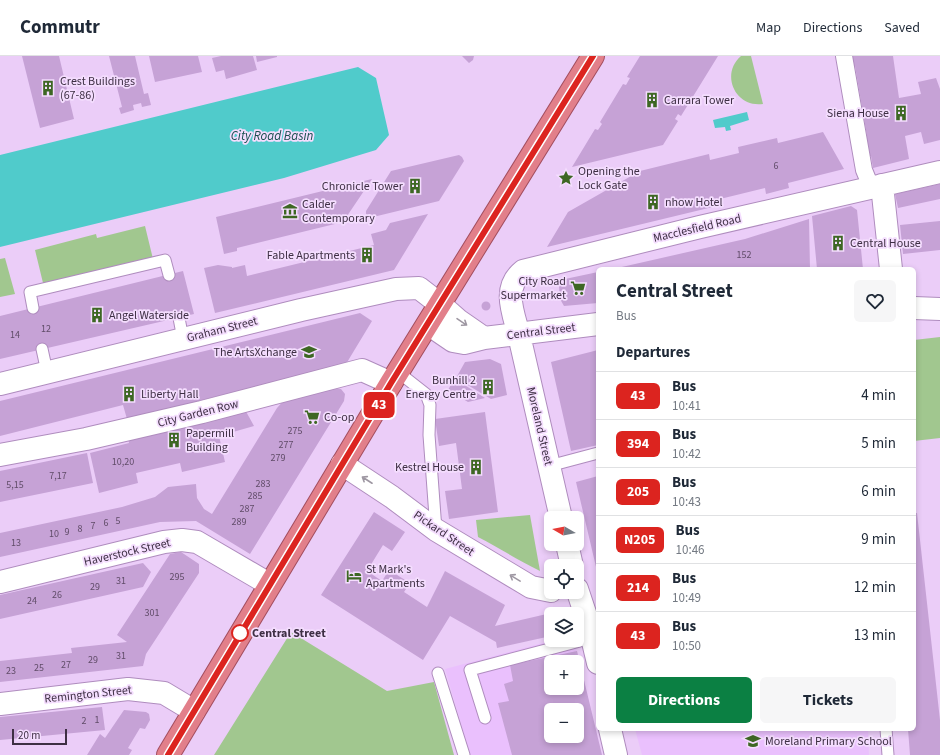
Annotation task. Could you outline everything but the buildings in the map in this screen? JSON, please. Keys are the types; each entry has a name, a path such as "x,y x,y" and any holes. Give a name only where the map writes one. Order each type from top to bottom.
{"highway":[{"path":"168,755 269,584 592,56"}],"street":[{"path":"844,56 864,170 876,186 891,267"},
{"name":"Macclesfield Road","path":"519,335 510,293 513,282 523,270 700,227 940,172"},
{"name":"Graham Street","path":"0,384 396,289 419,288 441,304"},
{"path":"441,304 458,320 484,338"},
{"path":"916,308 940,309"},
{"name":"Central Street","path":"428,324 453,341 464,343 484,338 519,335 596,324"},
{"name":"Moreland Street","path":"519,335 559,511"},
{"name":"City Garden Row","path":"0,455 86,439 202,412 362,370 395,377"},
{"name":"Pickard Street","path":"342,464 392,496 436,530 521,581 531,586 544,589"},
{"name":"Haverstock Street","path":"0,582 182,540 197,542 269,584"},
{"path":"581,599 595,637"},
{"name":"Remington Street","path":"0,704 128,689 164,693 194,711"},
{"path":"610,731 616,755"}],"lane":[{"path":"33,308 30,292 165,260 169,275"},
{"path":"179,318 183,339"},
{"path":"42,349 47,372"},
{"path":"395,377 426,394 430,405 429,435 436,530"},
{"path":"549,466 596,454"},
{"path":"485,718 470,670 595,637"},
{"path":"438,673 464,755"},
{"path":"886,731 888,755"}],"shaded area":[{"path":"741,56 751,56 763,104 753,104 745,101 738,95 734,88 731,80 732,72 735,63"},
{"path":"145,226 153,259 44,287 35,250 96,234 97,238"},
{"path":"5,258 15,294 0,297 0,259"},
{"path":"940,337 940,438 916,441 916,340"},
{"path":"530,515 540,571 478,537 476,520"},
{"path":"291,632 387,691 434,682 454,755 214,755"},
{"path":"544,643 544,647 576,647 578,655 544,655 544,695 584,695 584,681 602,755 470,755 445,669"},
{"name":"Moreland Primary School","path":"636,731 868,731 869,755 642,755"}],"water":[{"name":"City Road Basin","path":"358,67 376,78 389,135 376,150 284,178 0,247 0,155"},
{"path":"747,112 749,120 730,126 731,130 726,131 725,127 715,128 713,120"}],"bus line":[{"name":"43","path":"168,755 269,584 391,383 593,56"}],"place":[{"name":"Crest Buildings (67-86)","path":"48,88"},
{"name":"Carrara Tower","path":"652,100"},
{"name":"Siena House","path":"901,113"},
{"name":"Opening the Lock Gate","path":"566,178"},
{"name":"Chronicle Tower","path":"415,186"},
{"name":"nhow Hotel","path":"653,202"},
{"name":"Calder Contemporary","path":"290,211"},
{"name":"Central House","path":"838,243"},
{"name":"Fable Apartments","path":"367,255"},
{"name":"City Road Supermarket","path":"578,288"},
{"name":"Angel Waterside","path":"97,315"},
{"name":"The ArtsXchange","path":"309,352"},
{"name":"Bunhill 2 Energy Centre","path":"488,387"},
{"name":"Liberty Hall","path":"129,394"},
{"name":"Co-op","path":"312,417"},
{"name":"Papermill Building","path":"174,440"},
{"name":"Kestrel House","path":"476,467"},
{"name":"St Mark's Apartments","path":"354,576"},
{"name":"Central Street","path":"240,633"},
{"name":"Moreland Primary School","path":"753,741"}]}
